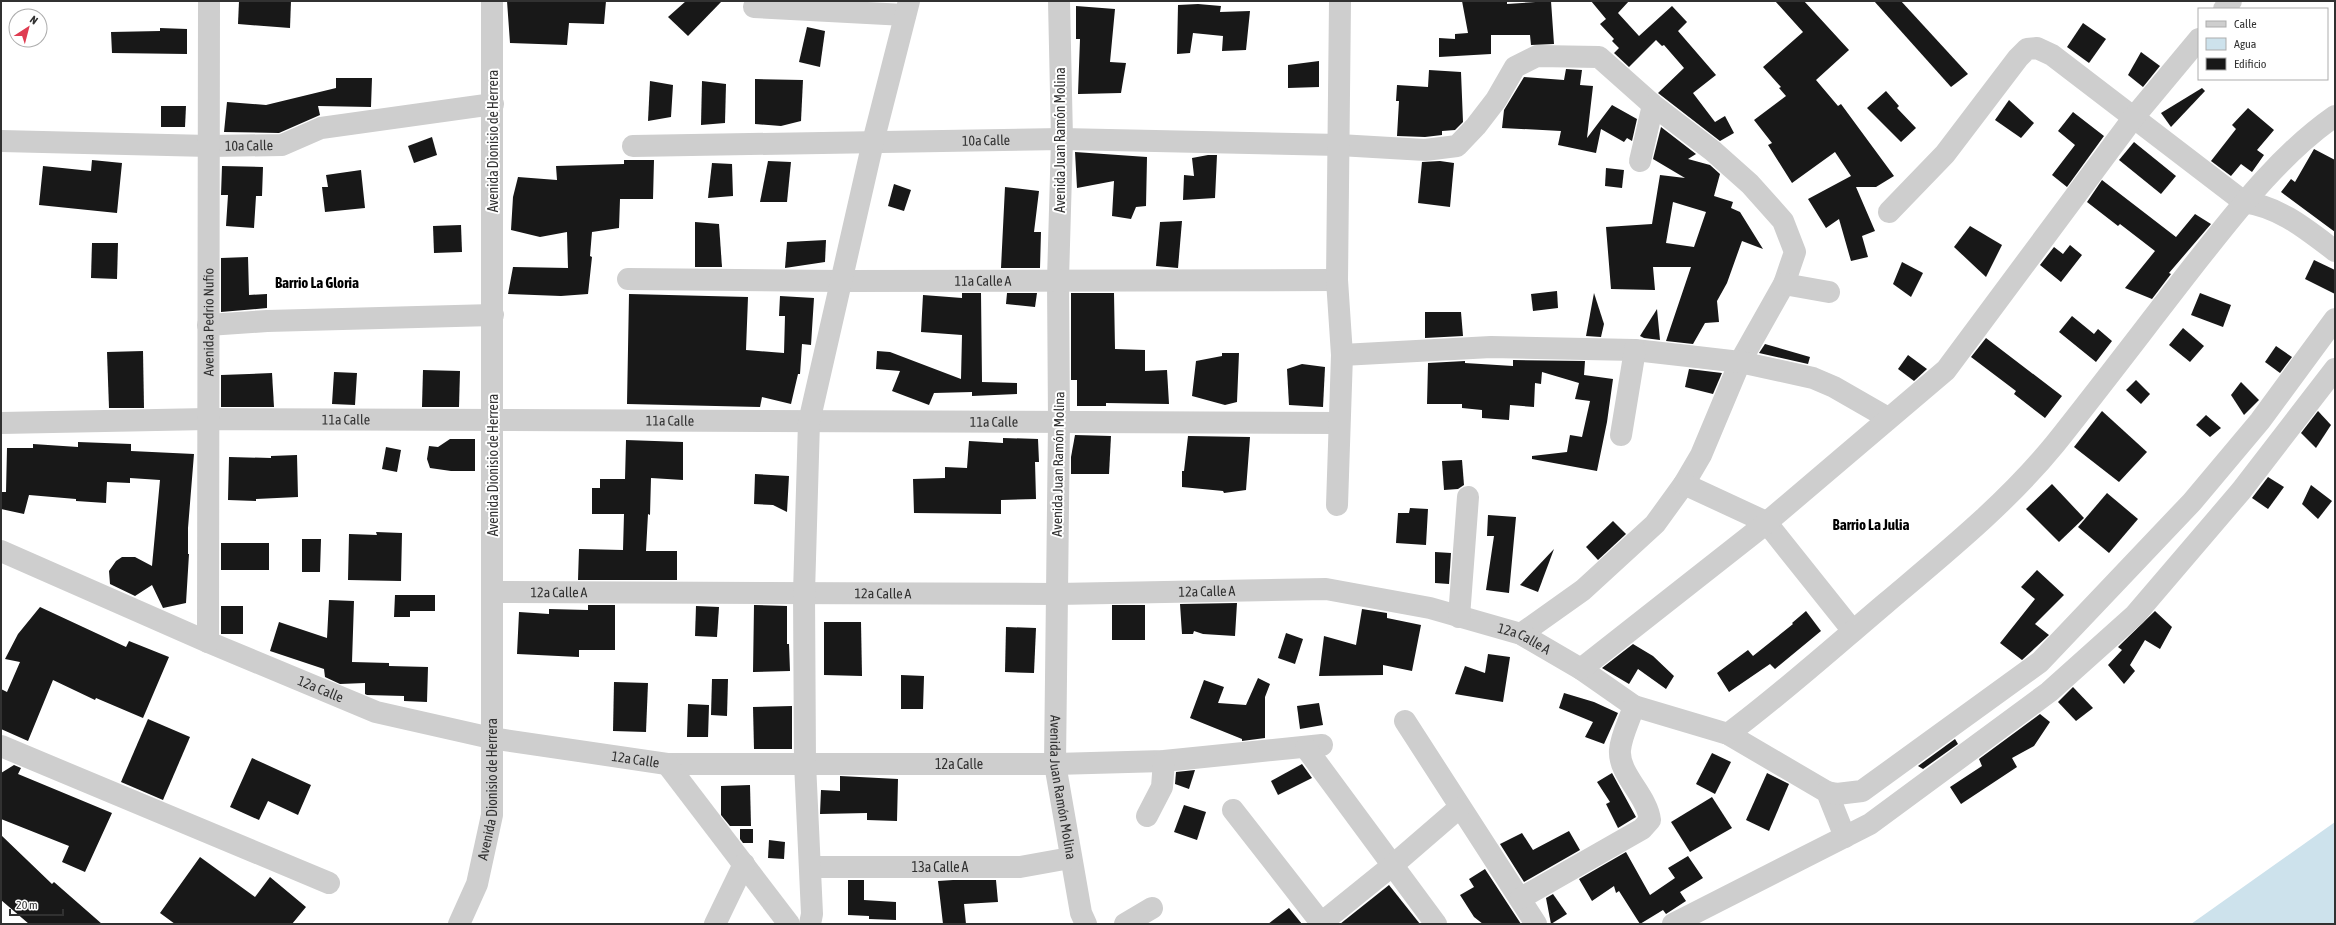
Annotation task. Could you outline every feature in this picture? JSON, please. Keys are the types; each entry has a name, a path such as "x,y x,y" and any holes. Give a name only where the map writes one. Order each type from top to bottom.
{"street":[{"name":"Avenida Pedrio Nufio","path":"208,642 209,1"},
{"name":"Avenida Dionisio de Herrera","path":"459,924 477,884 492,816 491,738 494,421 492,1"},
{"name":"Avenida Juan Ramón Molina","path":"1059,1 1062,139 1058,280 1059,422 1055,764 1078,920"},
{"path":"1337,505 1342,355 1337,280 1340,1"},
{"path":"754,7 907,8 874,142 809,422 804,593 805,763 810,867 810,924"},
{"path":"1581,669 1766,522 1946,370 2134,117 2198,40"},
{"path":"1889,212 1945,154 2027,49 2037,48 2052,55 2244,202 2263,204 2292,218 2335,251"},
{"name":"10a Calle","path":"633,146 1062,139 1339,145 1425,150 1457,146 1476,126 1496,100 1515,67 1537,56 1599,57 1653,105 1713,151 1750,184 1783,220 1795,252 1784,284 1740,362 1701,455 1684,484 1655,524 1583,590 1521,634"},
{"name":"10a Calle","path":"1,141 208,146 282,145 321,128 493,104"},
{"path":"1640,160 1653,105"},
{"path":"1728,734 1759,711 1853,631 1964,536 2012,491 2054,445 2244,202 2315,130 2335,116"},
{"name":"11a Calle A","path":"628,279 842,281 1337,280"},
{"path":"1784,284 1829,292"},
{"path":"208,325 267,321 493,316"},
{"path":"1826,792 1837,794 1862,791 2040,662 2192,502 2260,421 2335,318"},
{"path":"1342,355 1491,347 1635,350 1740,362 1813,378 1834,387 1888,418"},
{"path":"1621,435 1635,350"},
{"path":"1673,924 1870,824 2049,692 2135,615 2241,491 2335,369"},
{"name":"11a Calle","path":"1,423 208,419 809,422 1339,422"},
{"path":"1684,484 1766,522 1853,631"},
{"path":"1459,617 1468,497"},
{"name":"12a Calle","path":"1,551 208,642 376,712 491,738 667,764 1055,764 1164,761 1314,746 1393,866"},
{"name":"12a Calle A","path":"492,592 1057,594 1326,589 1430,608 1521,634 1581,669 1634,706 1728,734 1826,792"},
{"path":"2080,620 2106,640"},
{"path":"1521,898 1642,828 1650,820 1649,810 1621,762 1620,750 1634,706"},
{"path":"1405,721 1459,808 1521,898 1536,924"},
{"path":"1,746 329,884"},
{"path":"1147,816 1162,788 1164,761"},
{"path":"667,764 789,924"},
{"path":"1826,792 1845,837"},
{"path":"1233,810 1321,924 1393,866 1459,808"},
{"name":"13a Calle A","path":"810,867 1020,867 1070,858"},
{"path":"715,924 744,864"},
{"path":"1393,866 1436,924"},
{"path":"1125,924 1152,908"}],"water":[{"path":"2335,822 2335,924 2191,924"}],"building":[{"path":"239,1 291,1 290,28 238,24"},
{"path":"507,1 606,1 604,24 569,23 567,45 510,43"},
{"path":"686,1 722,1 688,36 668,17"},
{"path":"1462,1 1507,1 1507,4 1551,1 1554,44 1531,45 1530,35 1491,35 1491,54 1439,57 1439,38 1455,39 1455,34 1468,33"},
{"path":"1591,1 1629,1 1618,13 1639,36 1672,6 1687,22 1678,31 1716,75 1693,93 1715,122 1725,116 1734,133 1720,141 1658,93 1684,68 1664,45 1662,46 1656,40 1629,67 1614,53 1619,48 1612,41 1614,39 1600,24 1606,19"},
{"path":"1775,1 1804,1 1849,50 1816,80 1838,106 1841,104 1894,176 1876,187 1856,187 1875,231 1862,236 1868,257 1851,261 1839,219 1826,228 1808,199 1851,176 1835,152 1792,183 1768,145 1772,143 1754,120 1786,96 1779,88 1781,87 1763,67 1803,32"},
{"path":"1874,1 1901,1 1968,74 1951,87"},
{"path":"1198,4 1221,6 1220,12 1250,11 1246,50 1222,51 1223,36 1193,33 1190,53 1177,54 1178,5"},
{"path":"1076,6 1115,9 1110,62 1126,63 1121,93 1078,94 1080,39 1076,39"},
{"path":"2083,23 2106,39 2089,63 2067,47"},
{"path":"807,27 825,31 820,67 799,62"},
{"path":"160,28 187,29 187,54 112,53 111,32 160,31"},
{"path":"2141,52 2160,66 2143,87 2128,75"},
{"path":"1319,61 1319,87 1288,88 1288,65"},
{"path":"1566,69 1582,70 1580,85 1593,86 1587,138 1612,105 1637,119 1632,141 1627,138 1624,142 1601,129 1596,153 1558,145 1561,131 1502,128 1504,110 1524,77 1564,80"},
{"path":"1429,70 1461,72 1463,122 1455,130 1442,131 1442,135 1425,137 1397,136 1399,101 1396,101 1397,85 1428,87"},
{"path":"336,78 372,78 371,107 318,106 320,115 279,133 224,132 227,102 266,105 336,88"},
{"path":"755,79 803,80 801,121 781,126 755,124"},
{"path":"650,81 673,85 671,117 648,121"},
{"path":"702,81 726,84 725,123 701,125"},
{"path":"2202,88 2205,91 2171,127 2161,113"},
{"path":"1886,91 1899,106 1897,108 1916,128 1901,142 1867,108"},
{"path":"2009,100 2034,123 2021,138 1995,120"},
{"path":"161,106 186,106 185,127 161,127"},
{"path":"2248,108 2274,130 2257,150 2264,155 2252,172 2241,164 2231,176 2211,161 2236,129 2232,125"},
{"path":"2073,112 2104,136 2067,187 2052,175 2075,145 2058,131"},
{"path":"1661,127 1696,154 1688,159 1710,165 1720,174 1714,196 1733,202 1731,208 1740,212 1763,249 1742,241 1727,283 1717,301 1719,322 1705,323 1693,344 1666,341 1691,267 1653,267 1655,290 1611,289 1606,227 1652,224 1660,175 1685,178 1653,159","holes":["1673,202 1706,212 1694,247 1666,243"]},
{"path":"432,137 437,155 414,163 408,146"},
{"path":"2134,142 2176,176 2161,194 2119,160"},
{"path":"2314,149 2335,160 2335,232 2281,192 2291,179 2295,182"},
{"path":"1075,152 1147,157 1146,206 1136,207 1131,219 1112,216 1114,181 1077,188"},
{"path":"1217,155 1215,198 1183,200 1184,175 1194,176 1192,158"},
{"path":"92,160 122,163 117,213 39,205 43,166 91,171"},
{"path":"624,160 654,160 653,199 620,199 619,228 592,232 590,256 592,257 588,294 561,296 508,294 513,267 568,268 567,232 540,237 511,230 513,197 518,177 557,180 556,166 624,164"},
{"path":"768,161 791,162 787,202 760,202"},
{"path":"1440,161 1454,163 1450,207 1418,203 1422,162"},
{"path":"712,163 732,164 733,196 708,198"},
{"path":"222,166 263,167 262,196 256,196 254,228 226,226 228,195 221,195"},
{"path":"1606,168 1624,170 1622,188 1605,186"},
{"path":"361,170 365,208 325,212 322,187 328,187 326,175"},
{"path":"2102,180 2176,237 2195,214 2211,224 2169,273 2171,274 2152,299 2125,288 2155,251 2120,224 2118,226 2087,202"},
{"path":"894,184 911,190 904,211 888,206"},
{"path":"1005,187 1039,191 1034,232 1041,232 1040,268 1001,268"},
{"path":"1182,221 1178,268 1156,266 1160,222"},
{"path":"695,222 719,224 722,267 695,267"},
{"path":"461,225 462,252 434,253 433,226"},
{"path":"1970,226 2002,245 1986,277 1954,247"},
{"path":"826,240 825,262 785,268 787,242"},
{"path":"92,243 118,243 117,279 91,278"},
{"path":"2070,245 2082,255 2061,282 2040,265 2054,247 2063,254"},
{"path":"248,257 249,295 267,294 267,308 221,312 221,258"},
{"path":"2314,260 2335,270 2335,294 2305,279"},
{"path":"1902,262 1923,273 1911,297 1893,284"},
{"path":"1557,291 1558,308 1533,311 1531,294"},
{"path":"962,293 981,293 982,382 1017,383 1017,394 972,396 972,392 934,393 929,405 892,391 900,371 876,369 877,351 890,352 961,379 962,335 921,332 923,295 962,298"},
{"path":"1007,293 1037,293 1035,307 1006,304"},
{"path":"1071,293 1114,293 1115,349 1145,350 1145,371 1167,370 1169,404 1106,403 1106,406 1077,406 1077,380 1071,380"},
{"path":"1594,293 1604,324 1601,337 1586,336"},
{"path":"2200,293 2231,305 2223,327 2191,315"},
{"path":"629,294 748,297 746,350 784,353 785,316 779,316 780,296 814,298 811,345 802,344 800,374 798,374 791,404 762,397 760,407 627,404"},
{"path":"1657,309 1660,340 1640,336"},
{"path":"1425,312 1461,312 1463,336 1425,338"},
{"path":"2072,316 2094,334 2098,329 2112,341 2096,362 2059,332"},
{"path":"2183,328 2204,346 2190,362 2169,345"},
{"path":"1986,338 2062,396 2045,418 2014,394 2016,391 1971,357"},
{"path":"1765,344 1810,357 1808,364 1759,353"},
{"path":"2276,346 2292,357 2280,373 2265,362"},
{"path":"143,351 144,408 109,408 107,352"},
{"path":"1222,353 1239,353 1237,402 1225,405 1192,396 1196,361 1222,356"},
{"path":"1908,355 1927,369 1914,381 1898,369"},
{"path":"1513,360 1585,361 1584,375 1613,379 1607,422 1597,471 1532,459 1532,456 1567,452 1570,435 1582,437 1590,401 1575,399 1579,383 1542,372 1541,384 1535,383 1534,407 1510,405 1509,420 1482,418 1482,410 1462,408 1462,404 1427,404 1428,363 1465,361 1465,363 1513,366"},
{"path":"1302,364 1325,367 1323,407 1289,405 1287,369"},
{"path":"1689,369 1722,373 1713,394 1685,387"},
{"path":"423,370 460,371 459,407 422,407"},
{"path":"334,372 357,373 355,405 332,404"},
{"path":"272,373 274,407 221,407 221,375"},
{"path":"2136,380 2150,394 2141,404 2126,390"},
{"path":"2241,382 2259,400 2244,415 2231,395"},
{"path":"2102,411 2147,452 2119,482 2074,447"},
{"path":"2318,411 2331,425 2316,448 2301,433"},
{"path":"2206,415 2221,428 2210,437 2196,425"},
{"path":"1075,435 1111,436 1109,474 1071,474 1071,457"},
{"path":"1188,436 1250,437 1246,490 1224,493 1223,491 1182,487 1182,471 1184,471"},
{"path":"1003,438 1038,439 1039,462 1035,462 1036,499 1001,500 1001,514 914,513 913,479 945,478 945,467 967,468 969,441 1003,443"},
{"path":"450,439 475,439 475,471 451,471 430,468 427,459 429,446 438,447"},
{"path":"626,440 683,442 683,480 651,478 650,515 648,514 646,551 677,551 677,580 578,580 579,549 623,550 624,514 592,514 592,488 600,488 600,479 625,479"},
{"path":"78,442 131,444 131,451 194,454 188,528 189,554 186,603 163,608 152,585 135,596 110,584 109,571 116,561 122,557 135,557 152,566 160,480 130,478 130,483 107,482 106,503 29,495 24,514 1,509 1,492 6,492 7,448 33,448 33,444 78,447"},
{"path":"386,447 401,450 397,472 382,469"},
{"path":"297,455 298,497 256,499 256,501 228,500 229,457 271,458 271,456"},
{"path":"1462,460 1464,485 1458,489 1444,490 1442,461"},
{"path":"755,474 789,476 787,512 773,505 754,504"},
{"path":"2268,477 2284,487 2268,509 2252,498"},
{"path":"2052,484 2084,518 2059,542 2026,509"},
{"path":"2311,485 2332,501 2318,519 2302,504"},
{"path":"2107,493 2138,519 2109,553 2078,527"},
{"path":"1410,508 1428,509 1426,545 1396,543 1398,513 1409,513"},
{"path":"1488,515 1516,517 1509,593 1486,590 1494,536 1487,536"},
{"path":"1613,521 1626,534 1598,560 1586,547"},
{"path":"376,532 402,533 401,581 348,580 349,534 377,535"},
{"path":"302,539 321,539 320,572 302,572"},
{"path":"221,543 269,543 269,570 221,570"},
{"path":"1554,549 1538,592 1520,585"},
{"path":"1435,552 1451,553 1449,584 1435,583"},
{"path":"2037,570 2064,595 2035,624 2049,635 2022,660 2000,643 2035,599 2021,587"},
{"path":"395,595 435,595 435,611 410,611 410,617 394,617"},
{"path":"329,600 354,601 352,662 389,663 389,666 428,667 427,702 404,701 404,696 367,695 365,694 365,683 340,684 325,677 324,669 270,651 279,622 327,638"},
{"path":"1237,603 1235,636 1203,634 1194,631 1193,634 1182,634 1180,604"},
{"path":"588,605 615,605 615,650 579,650 579,657 517,654 519,612 549,614 549,609 588,610"},
{"path":"754,605 787,606 787,644 789,644 790,671 753,672"},
{"path":"1112,605 1145,605 1145,640 1112,640"},
{"path":"221,606 243,606 243,634 221,634"},
{"path":"696,606 719,607 717,637 695,636"},
{"path":"40,607 126,647 129,641 169,657 143,718 96,698 95,700 53,680 28,741 1,729 1,689 7,692 20,662 5,659 18,634"},
{"path":"1362,609 1387,613 1387,618 1421,625 1412,671 1383,665 1383,675 1319,676 1324,636 1356,645"},
{"path":"1806,611 1821,631 1775,669 1770,664 1729,692 1717,673 1748,650 1753,656 1793,624 1792,623"},
{"path":"2155,611 2172,627 2160,649 2145,640 2130,665 2135,671 2124,684 2108,665 2122,650 2118,647"},
{"path":"824,622 861,622 862,676 824,675"},
{"path":"1006,627 1036,628 1034,673 1005,672"},
{"path":"1286,633 1303,639 1295,664 1278,658"},
{"path":"1633,644 1653,656 1674,676 1666,689 1638,669 1629,684 1602,668"},
{"path":"1488,654 1510,657 1503,702 1455,694 1465,666 1485,673"},
{"path":"901,675 924,676 923,709 901,709"},
{"path":"1258,678 1270,684 1265,697 1265,738 1242,741 1242,739 1190,718 1204,680 1224,687 1218,703 1246,705"},
{"path":"712,679 728,679 727,716 711,715"},
{"path":"614,682 648,683 646,732 613,731"},
{"path":"2073,687 2093,708 2076,721 2058,702"},
{"path":"1564,693 1594,702 1618,713 1604,744 1585,737 1593,722 1559,708"},
{"path":"1319,703 1323,725 1300,729 1297,706"},
{"path":"688,704 709,705 708,737 687,737"},
{"path":"792,706 792,749 754,749 753,707"},
{"path":"2040,714 2050,722 2034,746 2012,758 2017,767 1961,804 1950,787 1982,766 1979,759"},
{"path":"148,719 190,737 163,800 121,782"},
{"path":"1955,739 1958,744 1923,769 1918,766"},
{"path":"1712,753 1731,762 1715,794 1696,784"},
{"path":"252,758 311,785 298,815 268,801 259,820 230,807"},
{"path":"1302,764 1312,778 1278,795 1271,781"},
{"path":"14,765 21,768 18,774 112,813 85,872 62,862 69,846 1,819 1,773"},
{"path":"1195,770 1189,789 1175,784 1176,772"},
{"path":"1612,773 1636,817 1618,828 1606,804 1610,802 1597,782"},
{"path":"1767,773 1789,784 1769,831 1746,820"},
{"path":"840,776 898,779 897,821 867,820 867,813 820,814 821,790 840,791"},
{"path":"750,785 751,826 730,826 721,815 721,786"},
{"path":"1712,797 1732,828 1690,852 1671,822"},
{"path":"1184,805 1206,812 1197,840 1174,832"},
{"path":"740,829 753,829 753,843 743,843 740,839"},
{"path":"1569,831 1580,850 1524,882 1500,844 1522,833 1533,850"},
{"path":"1,835 52,884 54,882 102,924 29,924 1,900"},
{"path":"769,840 785,842 784,859 768,858"},
{"path":"1626,852 1650,895 1675,878 1668,868 1688,856 1703,878 1680,892 1686,901 1666,914 1663,910 1640,924 1619,891 1616,893 1614,886 1592,901 1579,879"},
{"path":"200,857 255,897 270,877 306,907 292,924 175,924 160,913"},
{"path":"1485,869 1521,924 1483,924 1474,917 1460,895 1474,887 1469,879"},
{"path":"848,880 864,880 864,900 896,902 896,920 869,919 869,916 848,915"},
{"path":"996,880 998,902 964,904 966,924 943,924 938,881"},
{"path":"1389,885 1420,924 1340,924"},
{"path":"1553,894 1567,914 1551,924 1546,898"},
{"path":"1289,908 1302,924 1268,924"}],"district":[{"name":"Barrio La Gloria","path":"317,283"},
{"name":"Barrio La Julia","path":"1871,525"}]}
